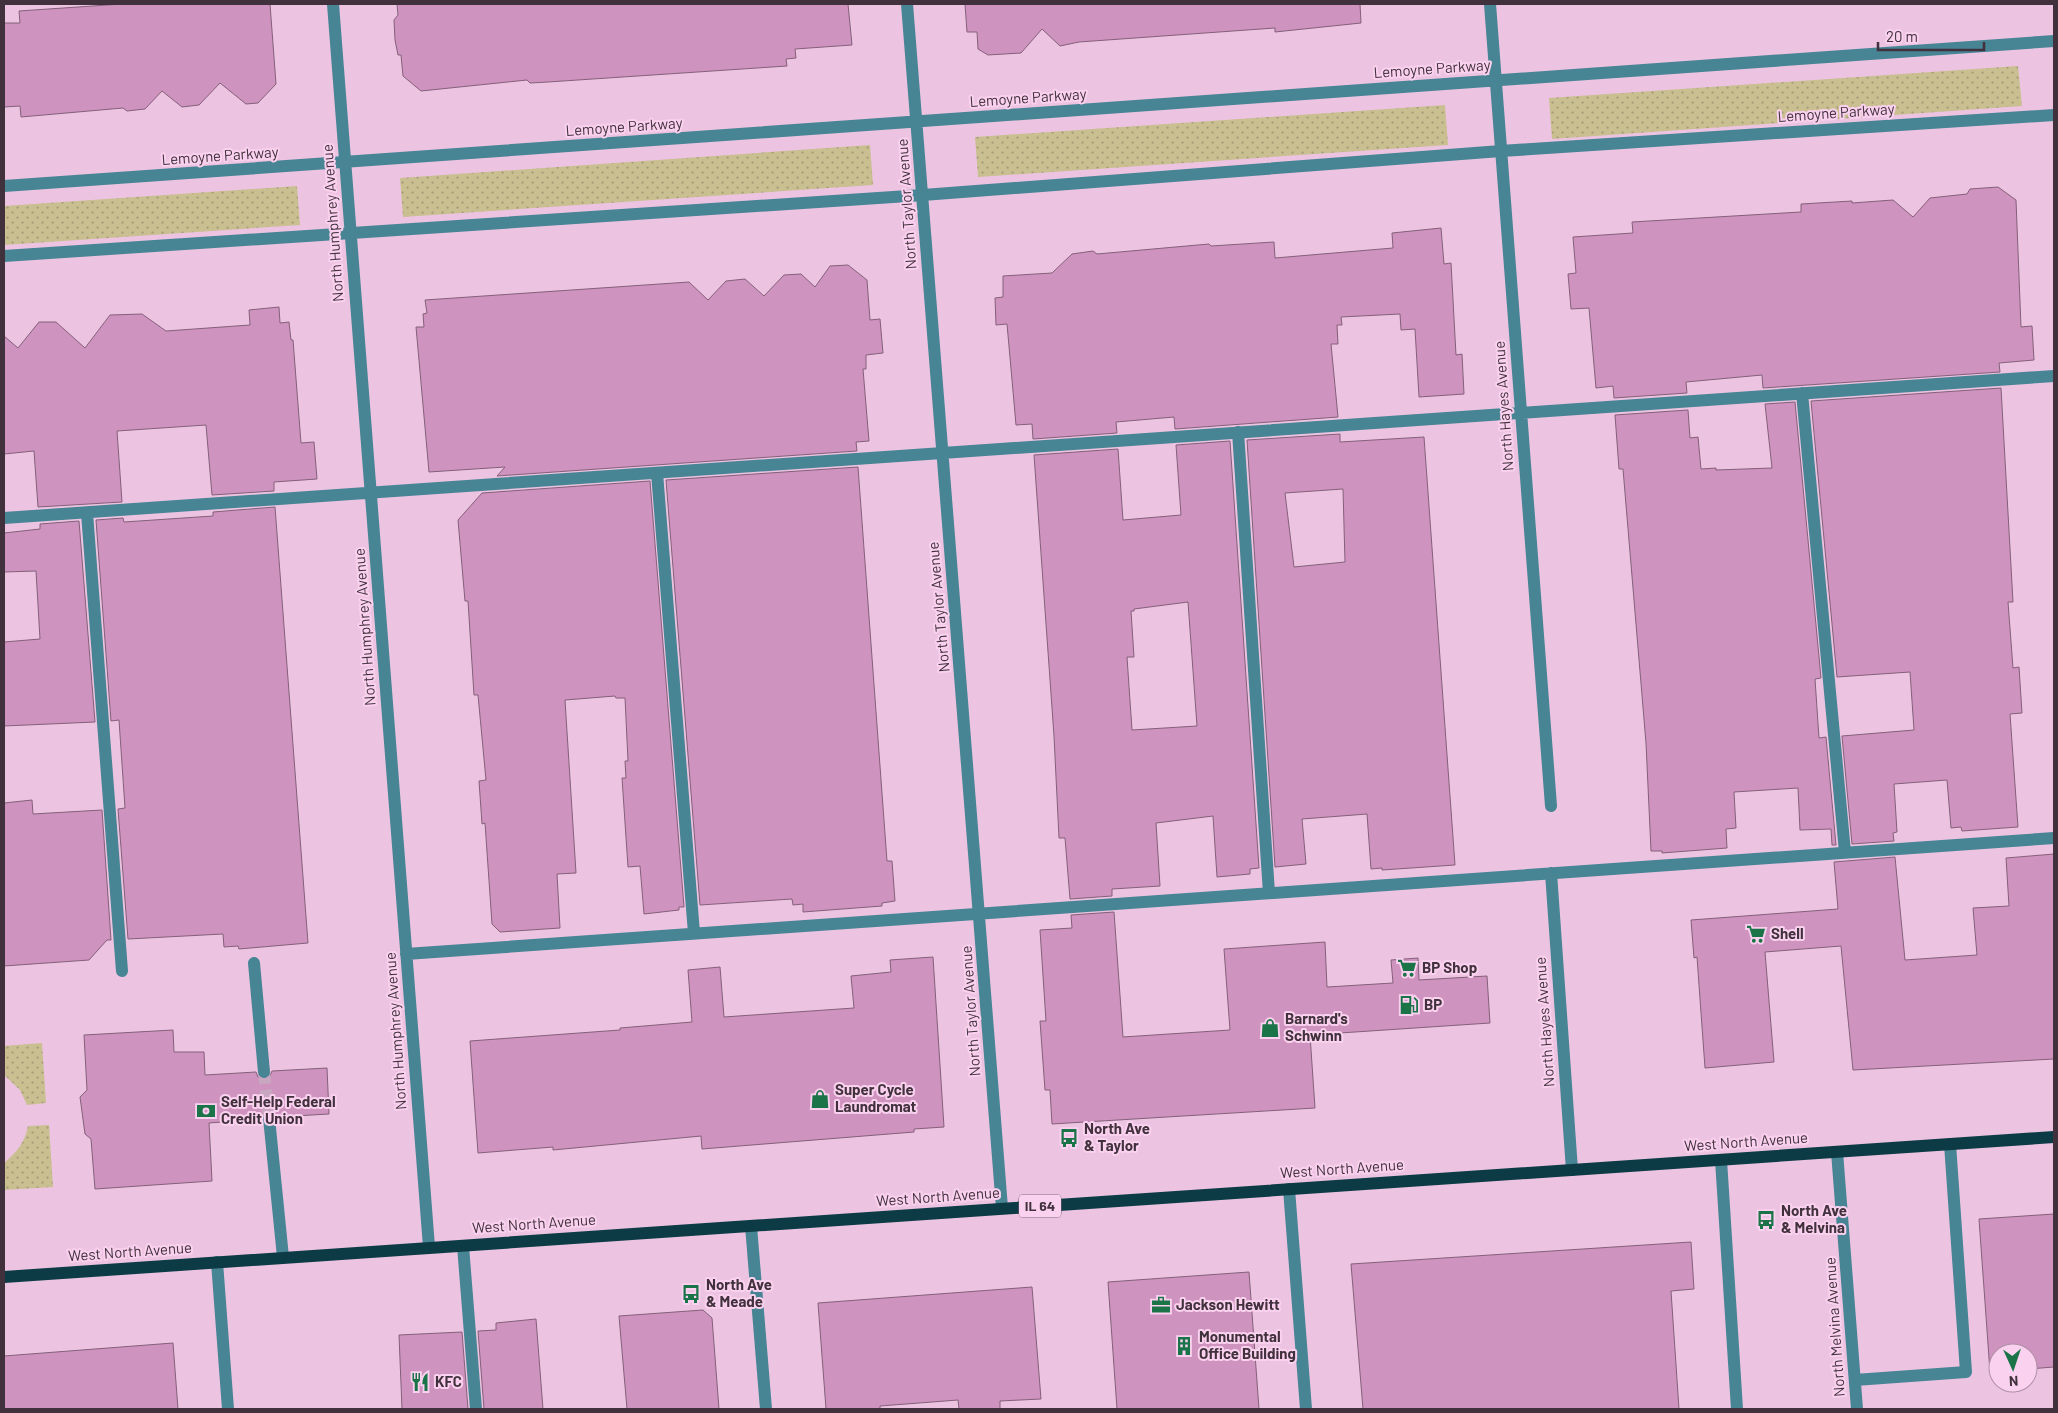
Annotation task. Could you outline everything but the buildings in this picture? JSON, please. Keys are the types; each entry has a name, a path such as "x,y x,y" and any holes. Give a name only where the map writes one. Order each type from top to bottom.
{"main road":[{"name":"West North Avenue","path":"4,1277 2054,1137"}],"street":[{"name":"North Humphrey Avenue","path":"332,4 429,1247"},
{"name":"North Taylor Avenue","path":"908,4 1002,1208"},
{"name":"North Hayes Avenue","path":"1490,4 1551,806"},
{"name":"Lemoyne Parkway","path":"4,186 345,164 2054,41"},
{"name":"Lemoyne Parkway","path":"4,256 922,195 1501,151 2054,115"},
{"path":"4,518 2054,376"},
{"path":"1802,393 1845,852"},
{"path":"1238,432 1269,893"},
{"path":"657,473 694,933"},
{"path":"87,513 122,971"},
{"path":"406,954 2054,838"},
{"name":"North Hayes Avenue","path":"1551,873 1572,1170"},
{"path":"254,963 264,1072"},
{"path":"269,1118 283,1257"},
{"path":"1855,1380 1966,1372 1950,1144"},
{"name":"North Melvina Avenue","path":"1837,1152 1857,1409"},
{"path":"1721,1160 1737,1409"},
{"path":"1289,1189 1306,1409"},
{"path":"751,1226 766,1409"},
{"path":"464,1246 476,1409"},
{"path":"217,1262 228,1409"}],"shaded area":[{"path":"2018,66 2022,106 1552,139 1549,98"},
{"path":"1445,105 1448,145 978,177 975,137"},
{"path":"870,145 873,185 403,217 400,178"},
{"path":"297,186 300,225 4,245 4,206"},
{"path":"42,1043 46,1103 27,1105 20,1090 4,1075 4,1046"},
{"path":"49,1125 53,1187 4,1190 4,1163 20,1146 28,1126"}],"tunnel":[{"path":"264,1072 269,1118"}],"place":[{"name":"Shell","path":"1756,934"},
{"name":"BP Shop","path":"1407,968"},
{"name":"BP","path":"1409,1005"},
{"name":"Barnard's Schwinn","path":"1270,1028"},
{"name":"Super Cycle Laundromat","path":"820,1099"},
{"name":"Self-Help Federal Credit Union","path":"206,1111"},
{"name":"North Ave & Taylor","path":"1069,1138"},
{"name":"North Ave & Melvina","path":"1766,1220"},
{"name":"North Ave & Meade","path":"691,1294"},
{"name":"Jackson Hewitt","path":"1161,1305"},
{"name":"Monumental Office Building","path":"1184,1346"},
{"name":"KFC","path":"420,1382"}]}
